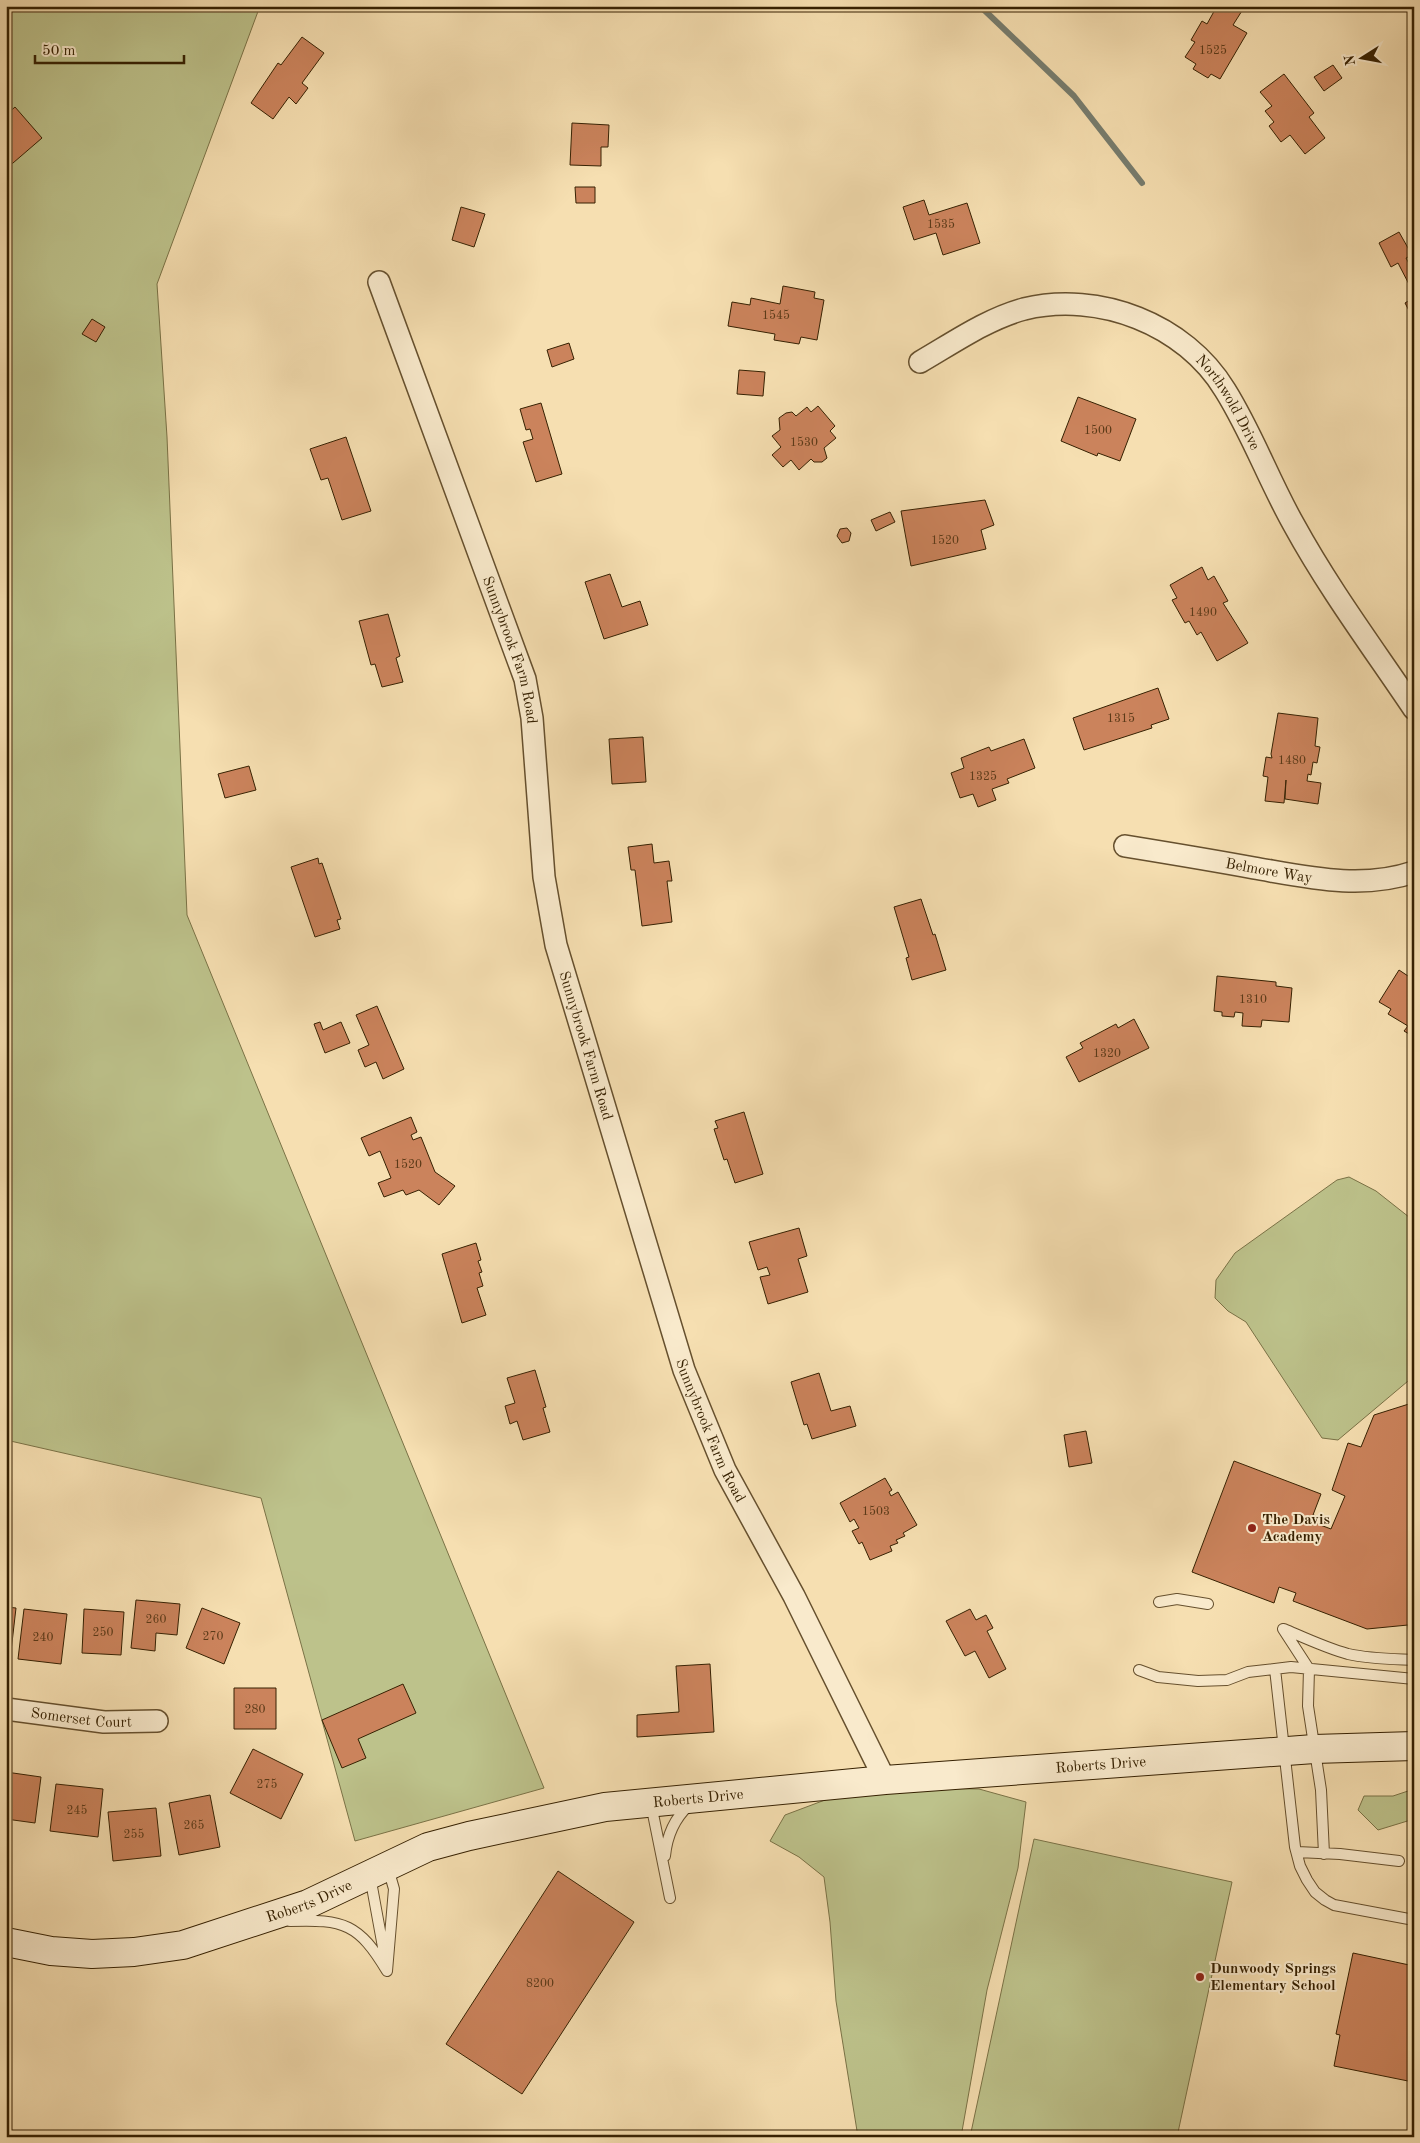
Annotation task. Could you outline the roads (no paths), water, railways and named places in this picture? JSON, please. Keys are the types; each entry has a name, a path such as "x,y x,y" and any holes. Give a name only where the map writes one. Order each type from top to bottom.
{"street":[{"name":"Sunnybrook Farm Road","path":"379,282 525,679 532,718 544,877 556,945 684,1370 725,1470 794,1596 885,1780"},
{"name":"Northwold Drive","path":"920,362 994,320 1025,309 1053,305 1086,305 1121,311 1154,325 1184,344 1207,366 1225,390 1292,524 1314,561 1414,709"},
{"name":"Belmore Way","path":"1125,846 1326,880 1367,882 1400,877 1414,872"},
{"name":"Somerset Court","path":"6,1709 104,1722 157,1721"},
{"name":"Roberts Drive","path":"6,1942 31,1948 92,1954 134,1952 183,1945 308,1904 428,1847 469,1836 605,1807 885,1780 1314,1749 1414,1746"}],"lane":[{"path":"1160,1602 1177,1599 1208,1604"},
{"path":"1324,1854 1321,1790 1308,1706 1309,1669 1283,1628 1317,1644 1349,1654 1372,1658 1414,1660"},
{"path":"1275,1669 1286,1751 1292,1827 1300,1866 1315,1892 1334,1905 1414,1920"},
{"path":"1139,1670 1158,1677 1198,1681 1227,1680 1248,1672 1275,1669 1309,1669 1414,1680"},
{"path":"665,1872 665,1855 671,1829 683,1810 702,1797"},
{"path":"651,1802 670,1898"},
{"path":"1297,1852 1399,1861"},
{"path":"379,1871 394,1889 387,1971"},
{"path":"379,1871 387,1971"},
{"path":"253,1922 317,1920 345,1925 367,1941 387,1971"}],"waterway":[{"path":"980,6 1074,96 1142,183"}],"place":[{"name":"The Davis Academy","path":"1252,1528"},
{"name":"Dunwoody Springs Elementary School","path":"1200,1977"}]}
